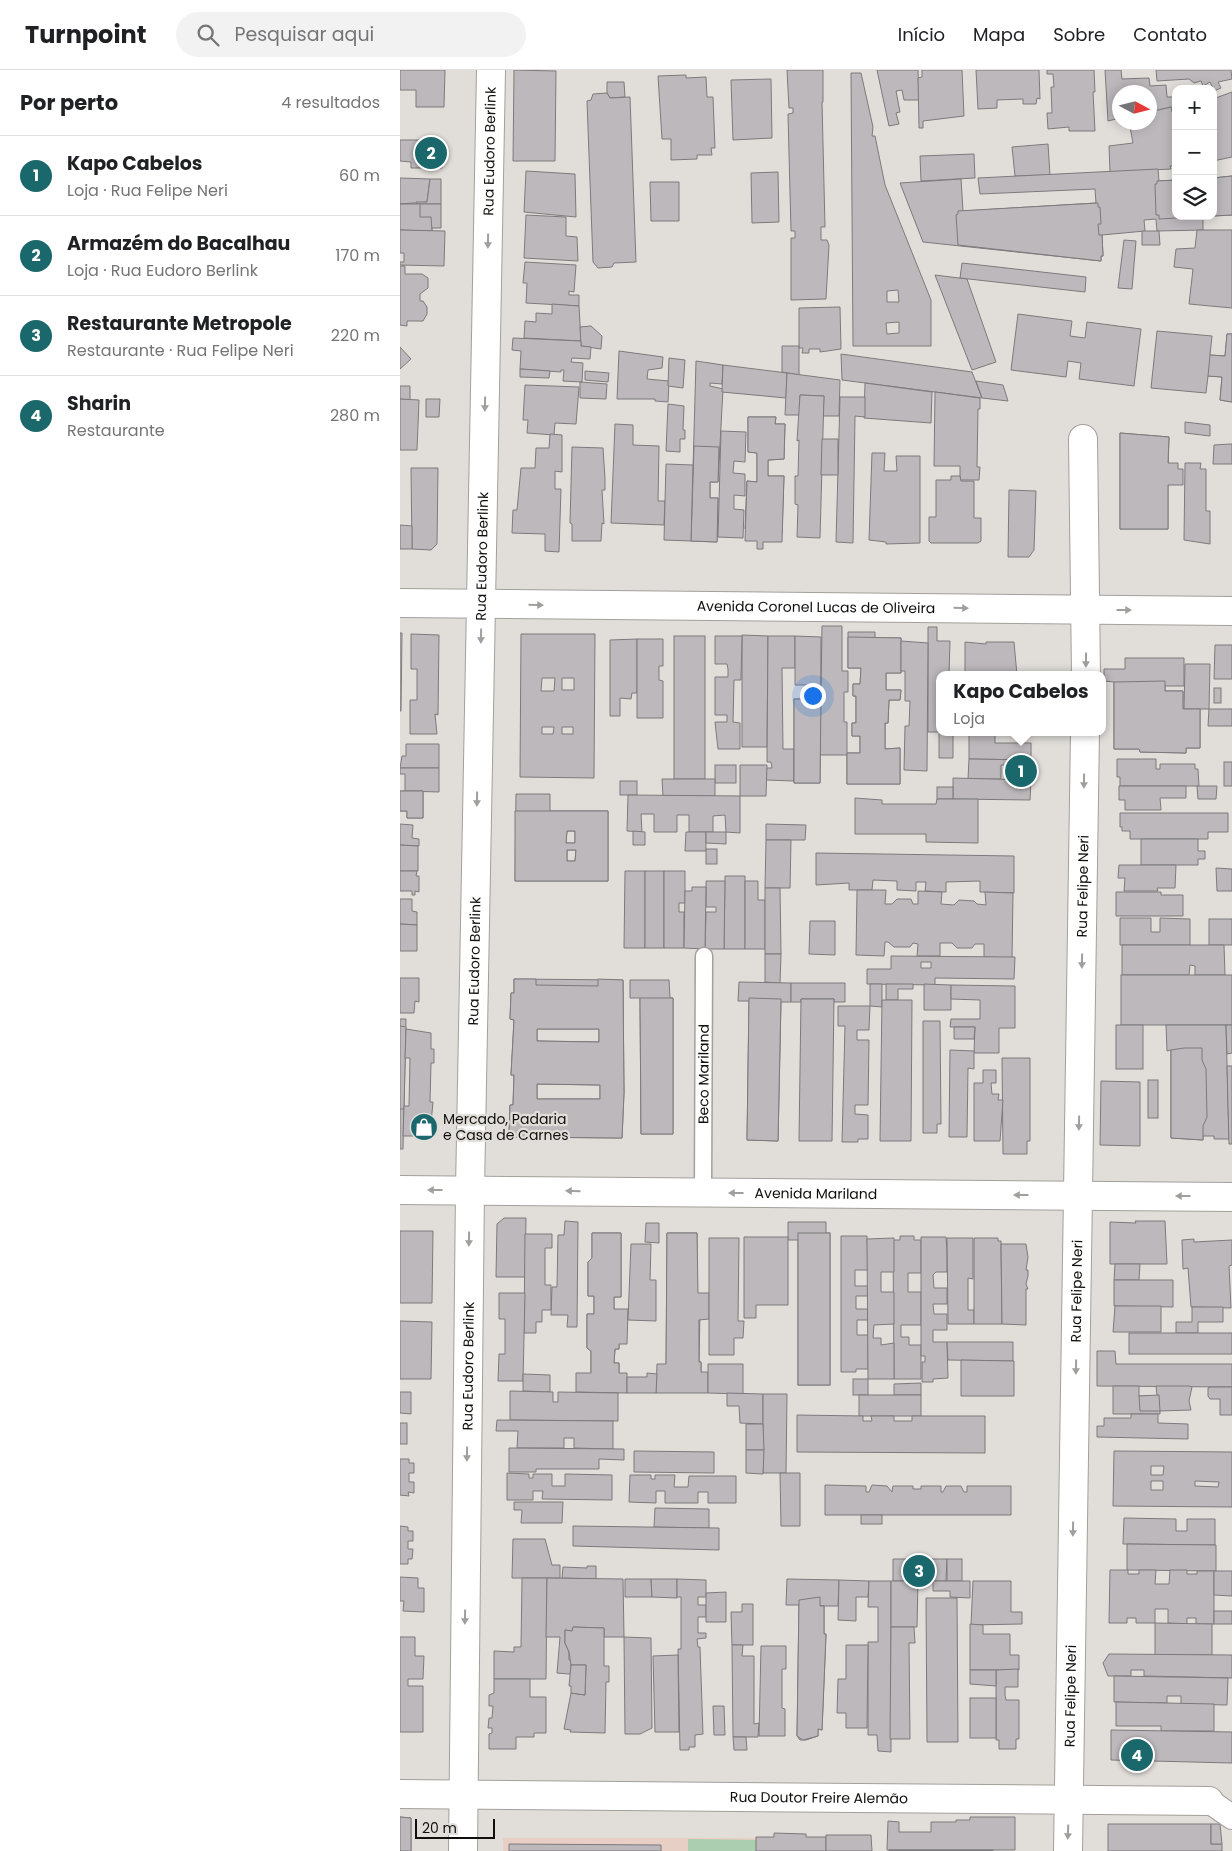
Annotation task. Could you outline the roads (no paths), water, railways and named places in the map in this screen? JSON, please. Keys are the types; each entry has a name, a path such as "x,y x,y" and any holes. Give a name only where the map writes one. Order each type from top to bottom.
{"street":[{"name":"Rua Eudoro Berlink","path":"463,1851 470,1190 491,70"},
{"path":"1083,439 1087,610 1086,671"},
{"name":"Avenida Coronel Lucas de Oliveira","path":"400,603 1232,611"},
{"name":"Rua Felipe Neri","path":"1068,1851 1085,736"},
{"name":"Avenida Mariland","path":"400,1190 1232,1197"},
{"name":"Rua Doutor Freire Alemão","path":"400,1794 1209,1801 1232,1817"}],"lane":[{"name":"Beco Mariland","path":"703,1192 704,956"}],"place":[{"name":"Armazém do Bacalhau","path":"431,153"},
{"name":"Kapo Cabelos","path":"1021,771"},
{"name":"Mercado, Padaria e Casa de Carnes","path":"424,1127"},
{"name":"Restaurante Metropole","path":"919,1571"},
{"name":"Sharin","path":"1137,1755"}]}
